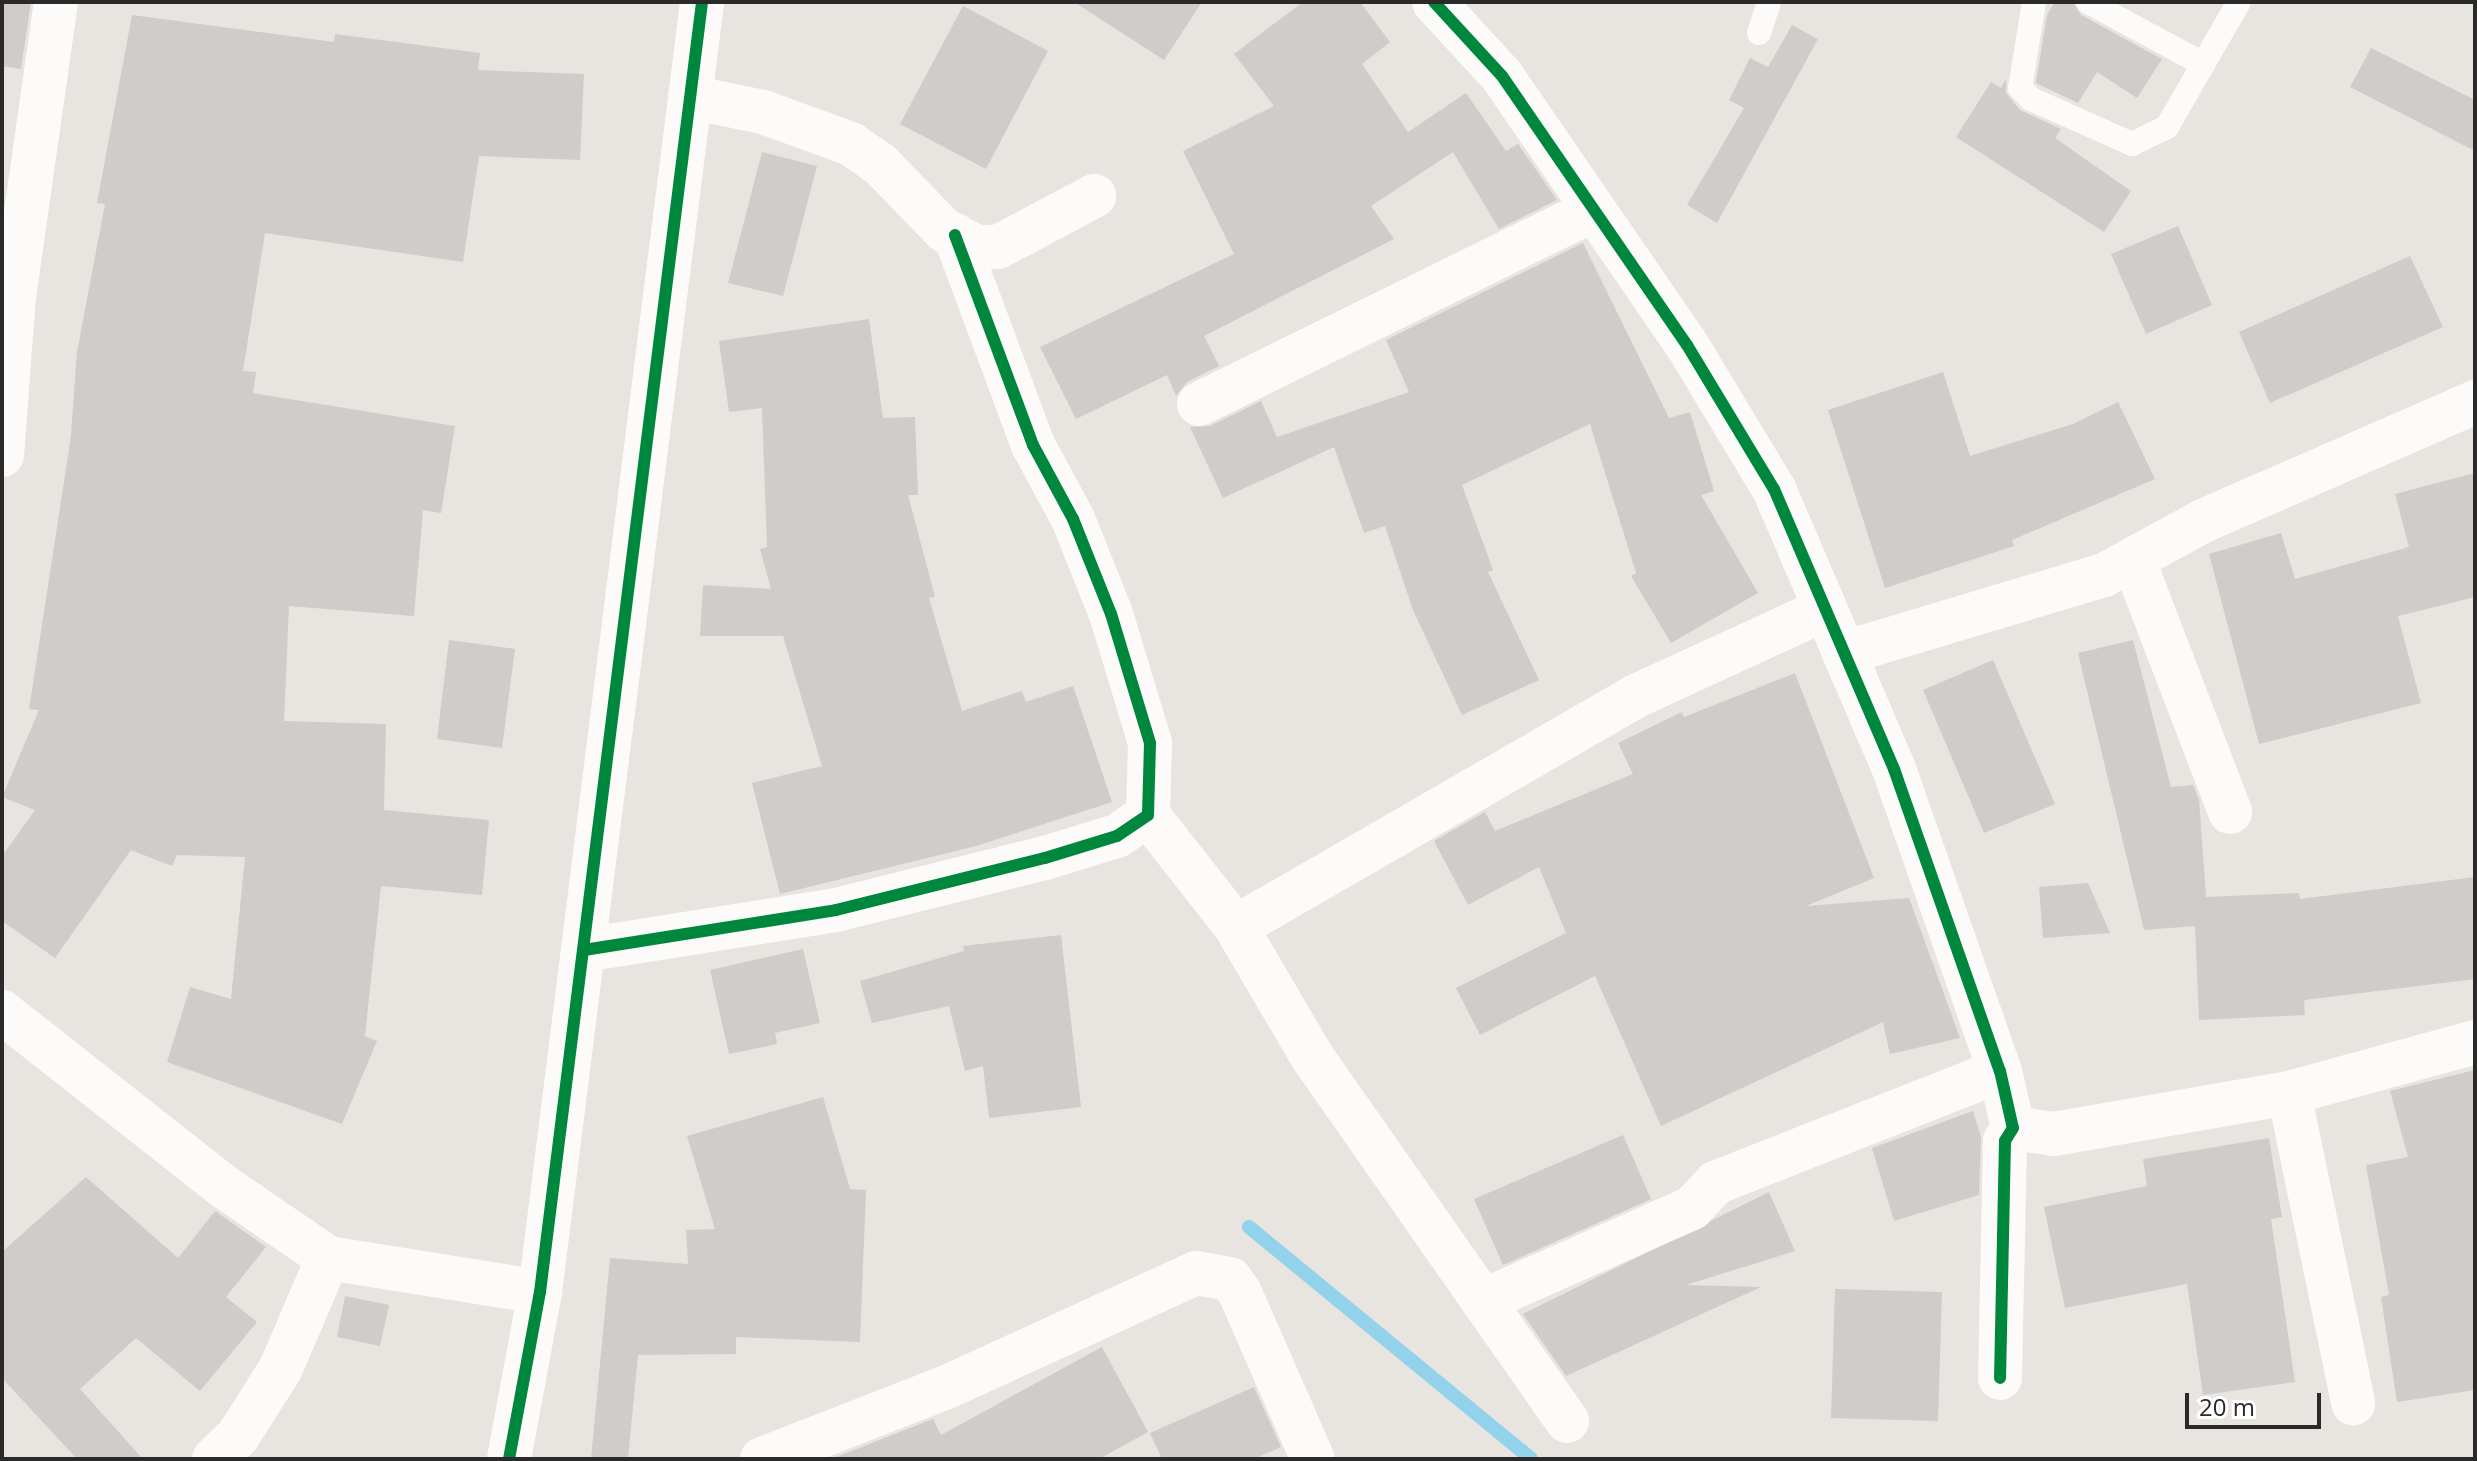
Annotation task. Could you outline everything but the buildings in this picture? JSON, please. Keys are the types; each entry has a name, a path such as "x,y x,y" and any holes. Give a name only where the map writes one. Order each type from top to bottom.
{"street":[{"path":"2,455 14,297 56,2"},
{"path":"509,1459 540,1292 702,2"},
{"path":"1434,2 1502,76 1687,345 1774,489 1894,769 2000,1071 2013,1128 2005,1141 2000,1378"},
{"path":"690,97 763,112 851,144 955,235 978,247 998,247 1094,196"},
{"path":"1199,404 1594,210"},
{"path":"955,235 1033,445 1073,519 1111,614 1150,743 1148,815 1236,927 1313,1058 1567,1421"},
{"path":"1844,653 2104,575 2203,521 2475,402"},
{"path":"2133,559 2230,812"},
{"path":"1236,927 1634,697 1825,609"},
{"path":"584,950 836,910 1045,858 1117,836 1148,815"},
{"path":"2,1012 223,1186 328,1258 540,1292"},
{"path":"2013,1128 2054,1134 2289,1093 2475,1042"},
{"path":"1483,1301 1692,1208 1715,1183 2000,1071"},
{"path":"2289,1093 2353,1403"},
{"path":"214,1459 238,1436 281,1368 328,1258"},
{"path":"762,1459 947,1387 1196,1273 1230,1279 1240,1293 1313,1459"}],"lane":[{"path":"1759,33 1769,2"},
{"path":"2034,2 2020,88 2031,99 2119,141 2149,140 2167,127 2239,2"},
{"path":"2088,2 2203,64"}],"waterway":[{"path":"1249,1227 1531,1459"}],"cycle path":[{"path":"509,1459 540,1292 702,2"},
{"path":"1434,2 1502,76 1687,345 1774,489 1894,769 2000,1071 2013,1128 2005,1141 2000,1378"},
{"path":"584,950 836,910 1045,858 1117,836 1148,815 1150,743 1111,614 1073,519 1033,445 955,235"}]}
